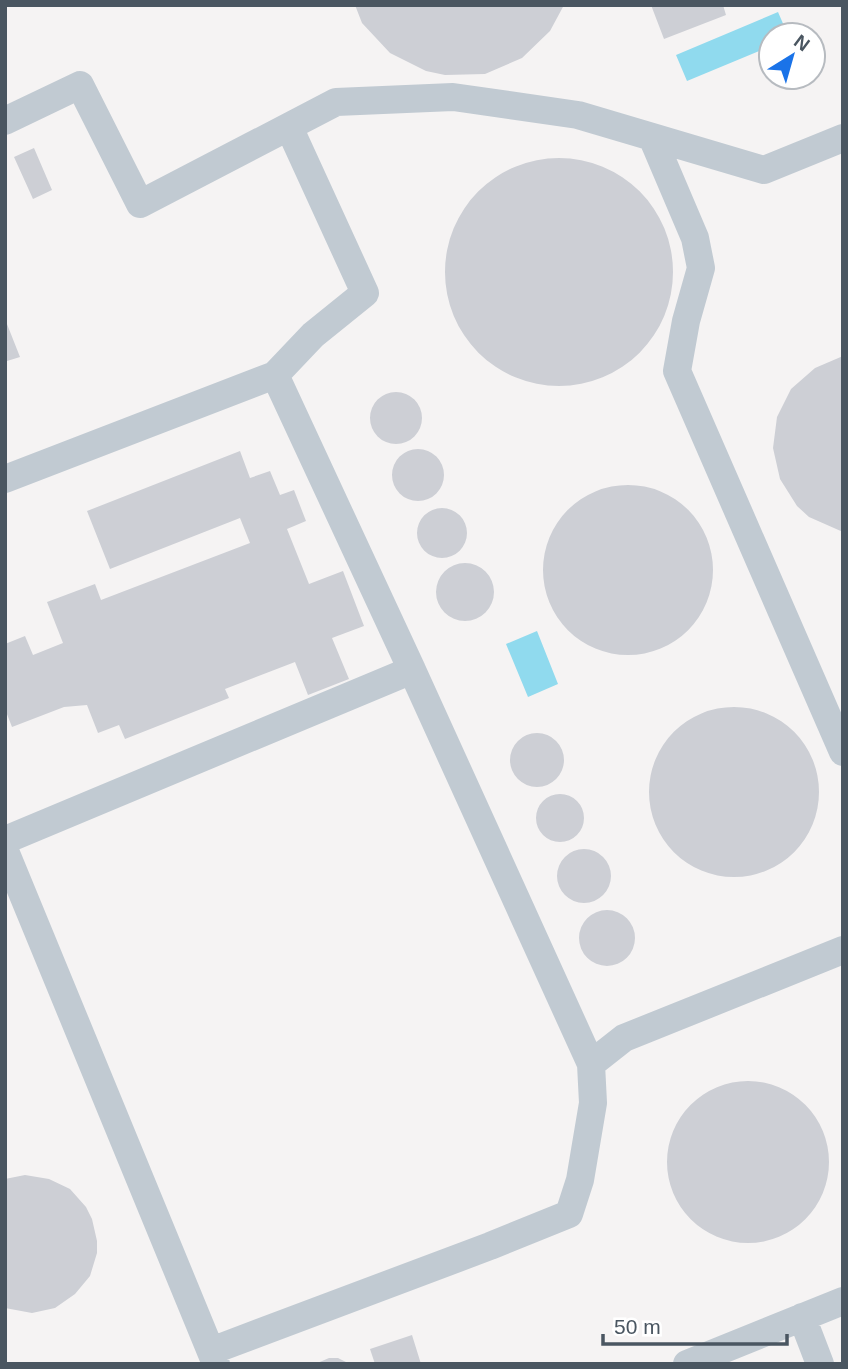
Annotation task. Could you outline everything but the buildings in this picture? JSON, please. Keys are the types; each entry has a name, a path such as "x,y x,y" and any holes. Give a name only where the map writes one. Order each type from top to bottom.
{"street":[{"path":"5,121 80,85 140,204 336,102 453,97 578,115 764,170 843,138"},
{"path":"5,479 275,375 313,335 365,293 289,127"},
{"path":"652,137 695,238 701,268 686,321 677,371 843,752"},
{"path":"8,868 213,1358 569,1214 580,1180 593,1103 591,1064 275,375"},
{"path":"5,840 412,670"},
{"path":"591,1064 624,1038 843,950"},
{"path":"687,1364 843,1301"},
{"path":"802,1317 820,1364"}],"water":[{"path":"778,12 782,21 757,21 757,52 687,81 676,55"},
{"path":"537,631 558,684 528,697 506,644"}]}
